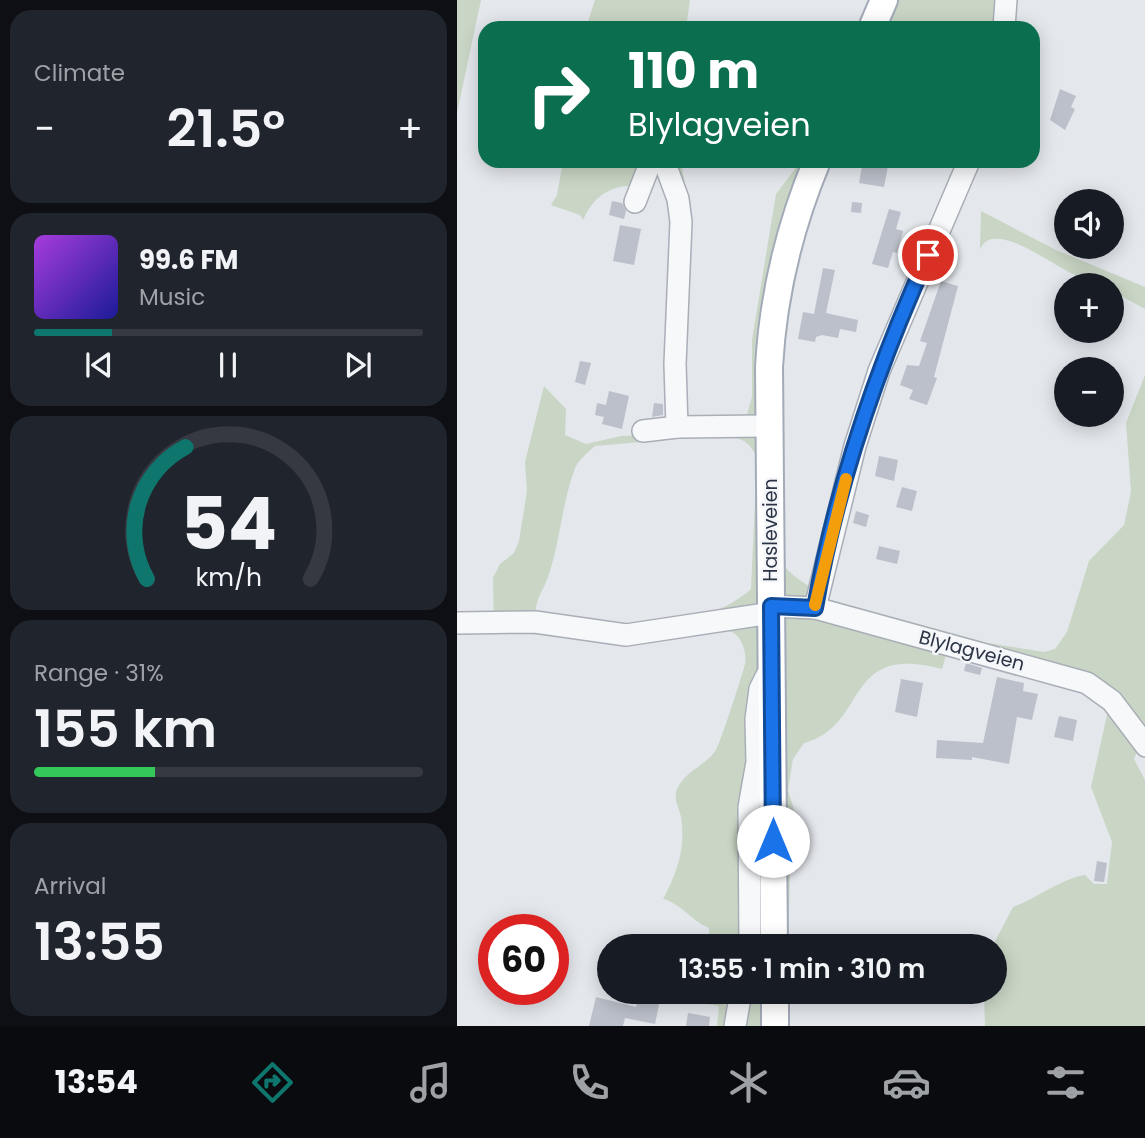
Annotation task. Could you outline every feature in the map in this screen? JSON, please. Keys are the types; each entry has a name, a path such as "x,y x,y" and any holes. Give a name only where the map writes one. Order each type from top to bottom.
{"main road":[{"path":"875,21 884,0"},
{"name":"Hasleveien","path":"774,934 769,367 776,296 789,235 814,168"},
{"path":"775,1004 775,1026"}],"street":[{"path":"1004,21 1006,0"},
{"path":"635,202 648,168"},
{"path":"667,168 678,199 681,222 675,364 677,427"},
{"path":"815,608 855,446 879,371 966,168"},
{"path":"643,431 677,427 769,426"},
{"name":"Blylagveien","path":"457,623 535,622 626,635 771,610 815,608 1087,683 1112,701 1145,746"},
{"path":"750,934 749,807 757,762 756,719 760,689 771,667"},
{"path":"735,1026 739,1004"}],"green space":[{"path":"457,0 481,0 457,113"},
{"path":"595,0 690,0 687,21 588,21"},
{"path":"871,0 998,0 995,21 864,21"},
{"path":"562,168 682,168 687,196 656,169 647,186 626,186 608,191 594,202 583,220 580,215 551,205 557,195"},
{"path":"796,168 828,168 806,225 782,352 785,567 824,598 988,643 1044,652 1055,649 1067,632 1089,561 1124,525 1131,492 1126,423 1145,375 1146,757 1138,749 1134,759 1146,782 1145,1026 985,1026 984,1004 1007,1004 1007,934 999,934 1013,907 1075,877 1085,875 1094,884 1107,884 1112,842 1091,787 1109,706 1086,686 947,651 942,669 910,664 888,667 872,676 839,720 825,734 804,743 793,759 788,790 797,820 791,837 788,934 709,934 709,928 675,904 663,899 676,870 681,850 682,828 676,791 686,776 716,750 745,664 744,650 739,638 724,629 695,632 667,640 639,642 597,641 494,631 493,578 500,564 514,553 519,541 527,491 525,462 544,386 566,409 565,435 586,444 621,436 674,434 686,412 693,418 746,418 752,397 752,340 776,194","holes":["709,436 738,438 749,445 757,458 751,589 726,606 696,618 664,625 609,626 536,615 538,599 553,561 575,467 595,446"]},
{"path":"981,211 1054,249 1054,259 1078,259 1111,273 1073,273 1019,244 1005,240 988,240 980,249"},
{"path":"1124,278 1145,287 1145,309 1124,298"},
{"path":"707,1004 789,1004 790,1026 717,1026 719,1006"}],"building":[{"path":"1060,89 1076,96 1071,107 1075,109 1065,130 1050,120"},
{"path":"862,168 888,168 884,187 859,183"},
{"path":"612,201 622,203 626,211 624,219 609,215"},
{"path":"852,202 862,203 861,213 851,212"},
{"path":"889,209 901,212 896,229 903,231 897,253 893,252 888,268 872,264"},
{"path":"620,225 641,229 634,265 613,261"},
{"path":"823,268 835,270 826,313 858,320 856,332 840,329 838,338 822,335 816,337 815,342 798,339 803,312 814,314"},
{"path":"941,281 958,286 934,377 937,378 927,405 909,399 913,390 900,385 907,365 919,366 927,343 920,341"},
{"path":"580,361 591,363 585,385 575,382"},
{"path":"609,391 629,396 622,429 602,424 604,417 595,415 597,403 606,405"},
{"path":"654,403 663,404 663,415 652,417"},
{"path":"879,456 898,460 894,481 875,476"},
{"path":"902,487 917,491 912,511 896,507"},
{"path":"856,511 869,515 866,527 853,523"},
{"path":"879,546 900,551 897,564 876,559"},
{"path":"966,663 982,668 980,675 964,671"},
{"path":"997,677 1024,683 1023,691 1038,694 1032,720 1017,717 1009,764 972,757 972,760 936,758 937,740 983,743"},
{"path":"901,679 923,683 917,717 895,712"},
{"path":"1059,716 1077,720 1073,741 1054,737"},
{"path":"1097,861 1107,863 1104,882 1094,881"},
{"path":"596,997 597,1004 636,1007 637,1004 659,1004 655,1024 625,1018 623,1026 589,1026"},
{"path":"688,1013 710,1017 709,1026 686,1026"}],"slow traffic":[{"path":"815,605 846,479"}],"route":[{"path":"773,841 771,606 815,608 866,410 891,339 928,255"}]}
